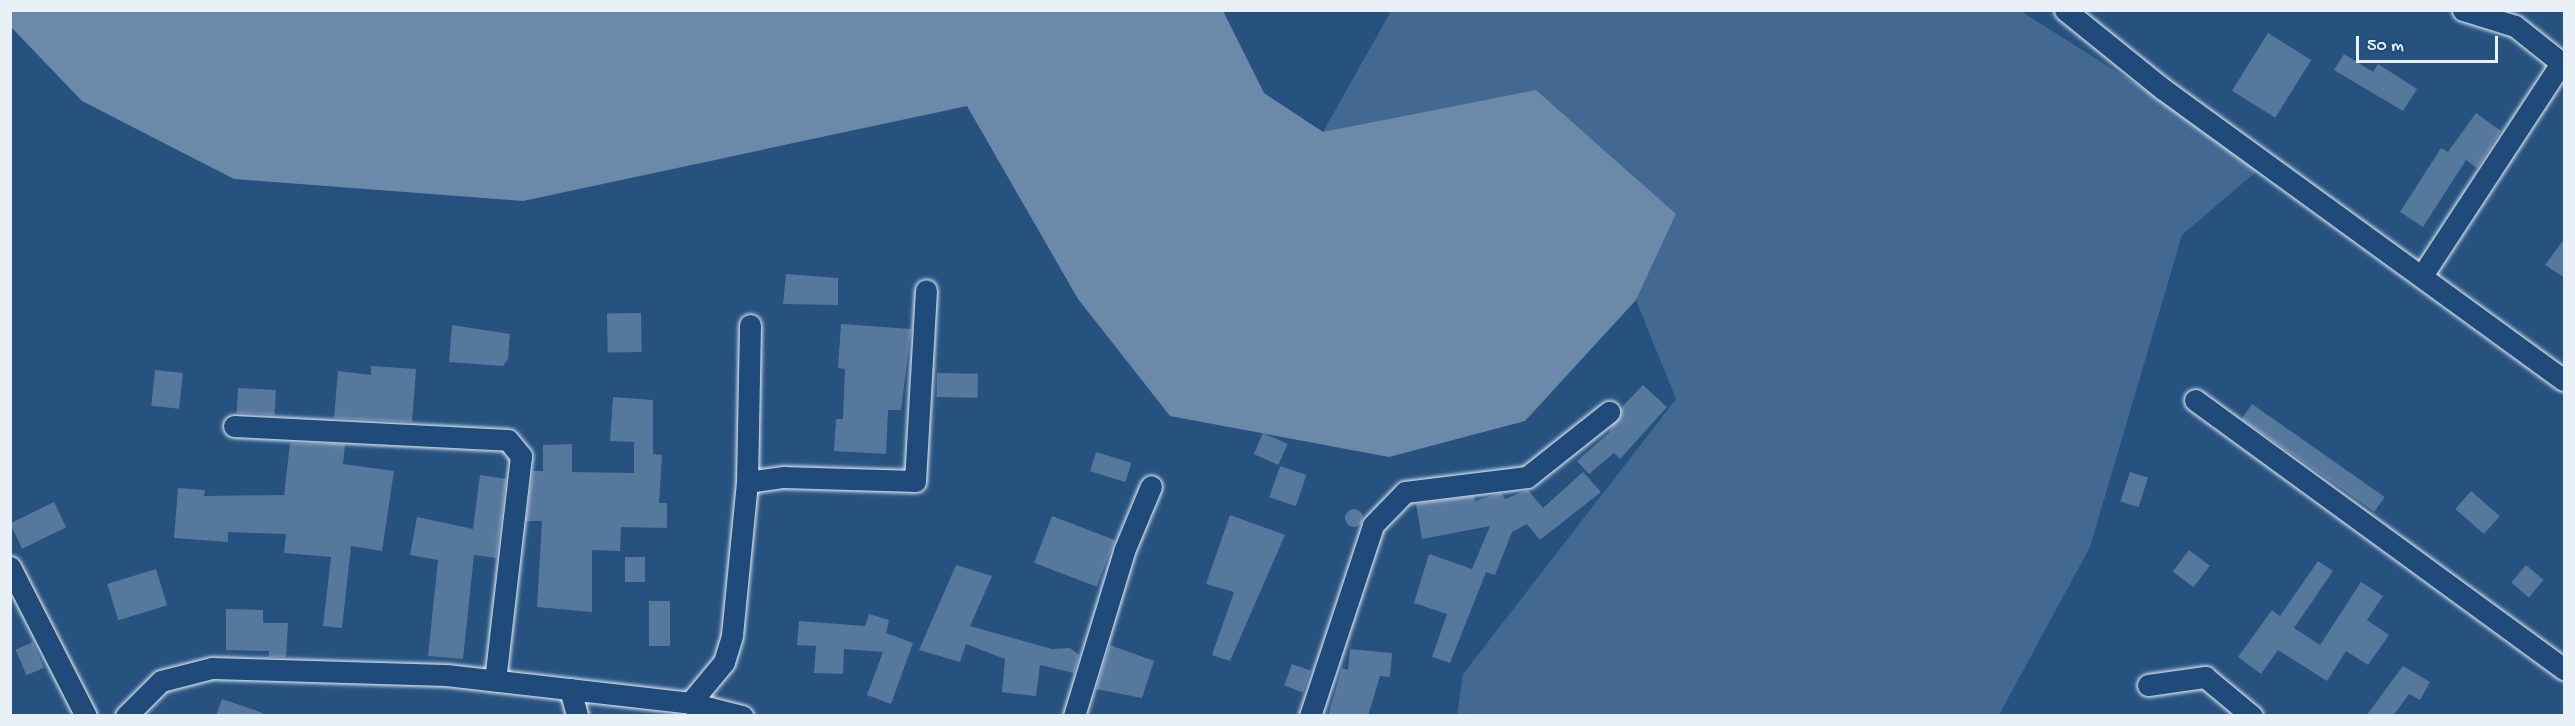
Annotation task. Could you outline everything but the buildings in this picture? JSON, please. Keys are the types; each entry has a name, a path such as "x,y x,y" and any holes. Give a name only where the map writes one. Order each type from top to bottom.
{"street":[{"path":"2065,10 2163,89 2423,274 2565,380"},
{"path":"2423,274 2563,64 2514,18 2463,10"},
{"path":"747,482 784,477 915,481 926,290"},
{"path":"690,703 724,662 732,635 747,482 750,325"},
{"path":"2195,400 2565,669"},
{"path":"1310,716 1373,525 1404,492 1527,477 1609,412"},
{"path":"234,426 508,440 521,456 495,680"},
{"path":"1074,716 1124,551 1151,486"},
{"path":"10,567 86,716"},
{"path":"126,716 161,681 212,668 495,680 690,703 742,716"},
{"path":"2148,686 2205,677 2252,716"},
{"path":"570,689 577,716"}],"shaded area":[{"path":"11,10 1223,11 1264,93 1323,132 1536,90 1676,214 1636,300 1525,421 1389,457 1170,416 1078,299 967,106 523,201 234,179 82,101 11,27"},
{"path":"2019,10 2264,165 2182,235 2090,547 1999,715 1457,716 1463,674 1676,399 1636,300 1676,214 1323,132 1391,11"}]}
